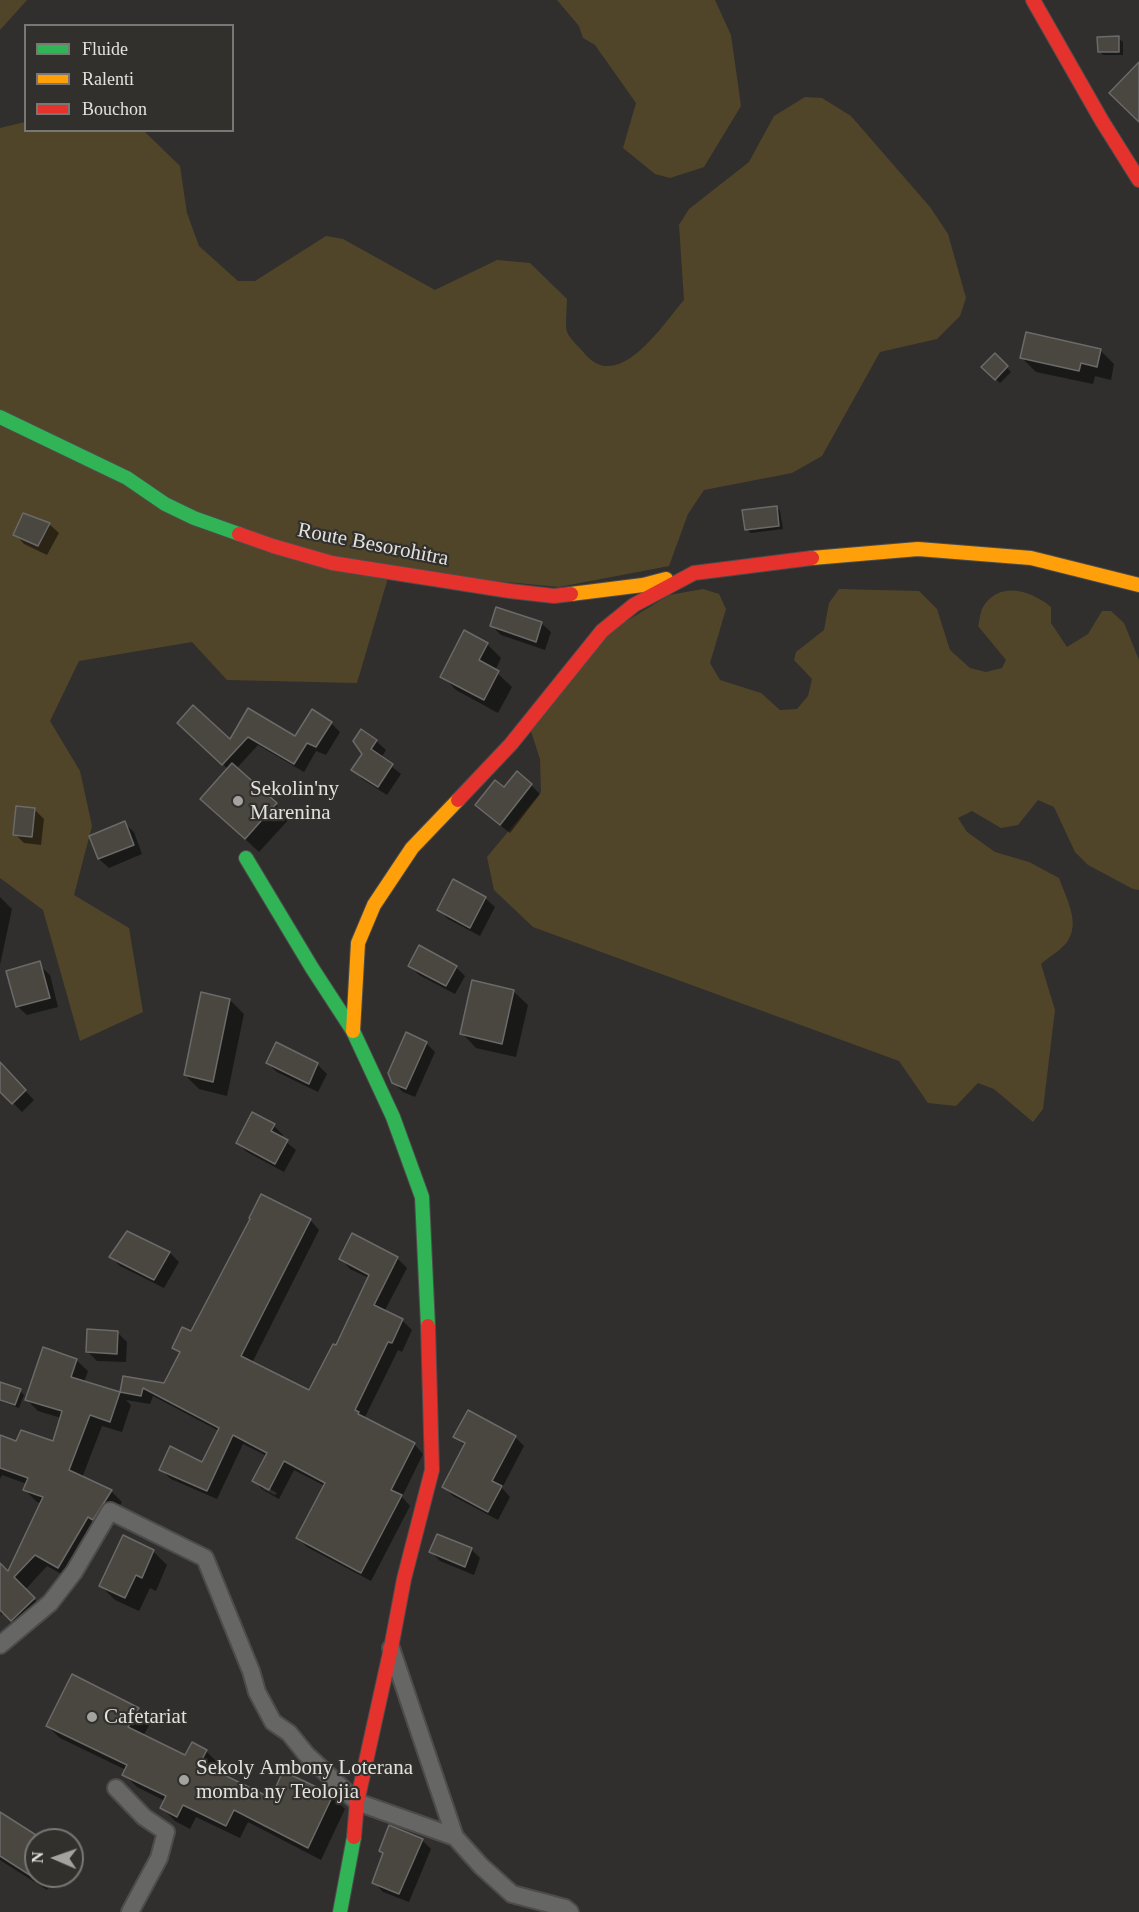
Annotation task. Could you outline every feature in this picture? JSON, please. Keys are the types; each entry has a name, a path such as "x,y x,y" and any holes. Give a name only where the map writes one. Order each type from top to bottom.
{"street":[{"path":"1038,2 1102,121 1139,180"},
{"name":"Route Besorohitra","path":"0,417 127,478 165,504 194,518 273,546 332,563 554,596 643,585 694,573"},
{"path":"353,1031 358,943 374,905 412,849 511,744 602,631 634,605 694,573 846,554 918,549 1031,558 1139,585"},
{"path":"246,858 353,1031 393,1117 422,1197 430,1364 432,1470 404,1579 357,1802 354,1843 340,1912"},
{"path":"0,1645 50,1603 74,1572 110,1511 205,1558 251,1671 257,1692 273,1722 289,1733 306,1754 357,1802 456,1837"},
{"path":"391,1648 456,1837 481,1866 512,1894 565,1908 570,1912"},
{"path":"116,1788 144,1817 166,1832 159,1858 130,1912"}],"shaded area":[{"path":"0,0 27,0 0,30"},
{"path":"557,0 715,0 731,35 741,106 704,167 670,178 655,174 623,148 636,103 595,45 583,38 579,26"},
{"path":"805,97 822,98 851,116 930,207 948,234 966,298 960,316 937,339 880,352 822,456 792,473 704,490 688,514 669,566 559,587 390,571 357,683 227,680 192,642 79,661 50,721 80,771 92,826 74,895 129,928 143,1012 80,1041 43,910 0,878 0,128 24,122 24,132 145,132 180,166 187,213 199,246 238,281 255,281 326,236 343,239 435,290 497,260 530,263 567,299 566,329 570,338 598,364 612,366 626,361 639,351 684,300 679,225 689,209 749,162 774,116"},
{"path":"703,589 719,594 726,609 710,663 720,680 761,693 780,710 797,709 808,696 812,679 794,660 796,652 824,630 829,603 839,589 919,591 937,609 950,650 970,668 986,672 1002,668 1006,660 978,626 983,607 998,593 1016,591 1025,593 1051,607 1051,623 1067,647 1088,634 1102,611 1111,611 1124,623 1139,660 1139,890 1088,865 1075,852 1054,807 1038,800 1018,825 1001,828 972,811 958,818 967,832 995,852 1029,862 1059,878 1071,910 1073,927 1071,935 1058,951 1041,964 1055,1010 1043,1109 1033,1122 994,1089 978,1083 956,1106 928,1103 899,1061 533,927 494,890 487,857 541,792 540,759 527,719 604,635 669,595"}],"building":[{"path":"1119,36 1119,52 1098,52 1097,37"},
{"path":"1139,62 1139,122 1109,93"},
{"path":"1026,332 1101,349 1097,367 1081,363 1079,371 1020,358"},
{"path":"995,353 1008,366 995,380 981,367"},
{"path":"777,506 779,526 745,530 742,510"},
{"path":"23,513 50,523 38,546 13,535"},
{"path":"496,607 542,622 536,642 490,626"},
{"path":"464,630 488,643 479,660 499,671 484,700 440,677"},
{"path":"193,705 230,739 248,708 295,736 312,709 332,722 316,747 307,743 294,764 248,737 222,765 177,723"},
{"path":"361,729 377,740 371,749 393,764 378,787 351,770 362,754 353,741"},
{"name":"Sekolin'ny Marenina","path":"232,763 277,803 245,839 200,799"},
{"path":"517,771 532,784 500,825 475,805 495,780 504,787"},
{"path":"16,806 35,808 32,837 13,835"},
{"path":"125,821 134,845 98,859 89,836"},
{"path":"453,879 486,897 470,928 437,910"},
{"path":"419,945 457,966 446,986 408,966"},
{"path":"40,961 50,998 16,1007 6,971"},
{"path":"472,980 514,990 502,1044 460,1034"},
{"path":"201,992 230,999 213,1082 184,1075"},
{"path":"406,1032 427,1042 406,1089 392,1083 388,1073"},
{"path":"276,1042 318,1063 309,1084 266,1063"},
{"path":"0,1062 26,1090 12,1104 0,1092"},
{"path":"252,1112 275,1124 271,1131 288,1140 275,1164 236,1143"},
{"path":"261,1194 311,1219 241,1356 309,1390 333,1344 336,1345 369,1275 339,1259 352,1233 398,1257 374,1305 403,1319 392,1343 388,1342 355,1410 359,1412 358,1414 415,1443 391,1490 402,1495 361,1573 296,1538 325,1483 284,1461 269,1490 252,1481 267,1453 233,1435 207,1491 159,1470 170,1446 202,1462 219,1428 143,1388 141,1396 120,1392 123,1376 164,1383 180,1352 172,1348 182,1327 191,1331"},
{"path":"127,1231 170,1252 154,1280 109,1257"},
{"path":"87,1329 118,1331 117,1354 86,1352"},
{"path":"43,1347 77,1359 71,1377 120,1392 110,1422 90,1415 69,1470 112,1490 93,1520 88,1517 58,1568 35,1555 14,1577 35,1598 11,1621 0,1610 0,1563 8,1571 43,1497 23,1490 28,1478 0,1468 0,1435 16,1441 21,1430 53,1441 62,1411 25,1400"},
{"path":"0,1382 21,1389 15,1405 0,1400"},
{"path":"468,1410 516,1436 492,1481 502,1486 488,1512 442,1487 465,1443 453,1437"},
{"path":"437,1534 472,1548 465,1567 429,1552"},
{"path":"123,1535 154,1550 142,1578 136,1575 125,1598 99,1586"},
{"path":"72,1674 139,1708 128,1727 185,1755 192,1742 207,1750 200,1763 271,1798 283,1771 333,1795 308,1848 234,1810 226,1826 183,1805 177,1817 160,1808 166,1796 122,1775 127,1765 46,1726"},
{"path":"0,1812 25,1828 24,1871 0,1856"},
{"path":"389,1825 423,1839 399,1894 372,1883 383,1853 379,1851"}],"traffic: fast":[{"path":"0,417 127,478 165,504 194,518 239,534"},
{"path":"246,858 353,1031 393,1117 422,1197 428,1326"},
{"path":"340,1912 354,1837"}],"traffic: slow":[{"path":"812,558 918,549 1031,558 1139,585"},
{"path":"571,594 643,585 666,579"},
{"path":"353,1031 358,943 374,905 412,848 458,800"}],"traffic: jam":[{"path":"1033,0 1102,121 1139,180"},
{"path":"239,534 332,563 510,591 554,596 571,594"},
{"path":"458,800 511,744 602,631 634,605 694,573 812,558"},
{"path":"354,1837 357,1802 404,1579 432,1470 428,1326"}],"place":[{"name":"Sekolin'ny Marenina","path":"238,801"},
{"name":"Cafetariat","path":"92,1717"},
{"name":"Sekoly Ambony Loterana momba ny Teolojia","path":"184,1780"}]}
